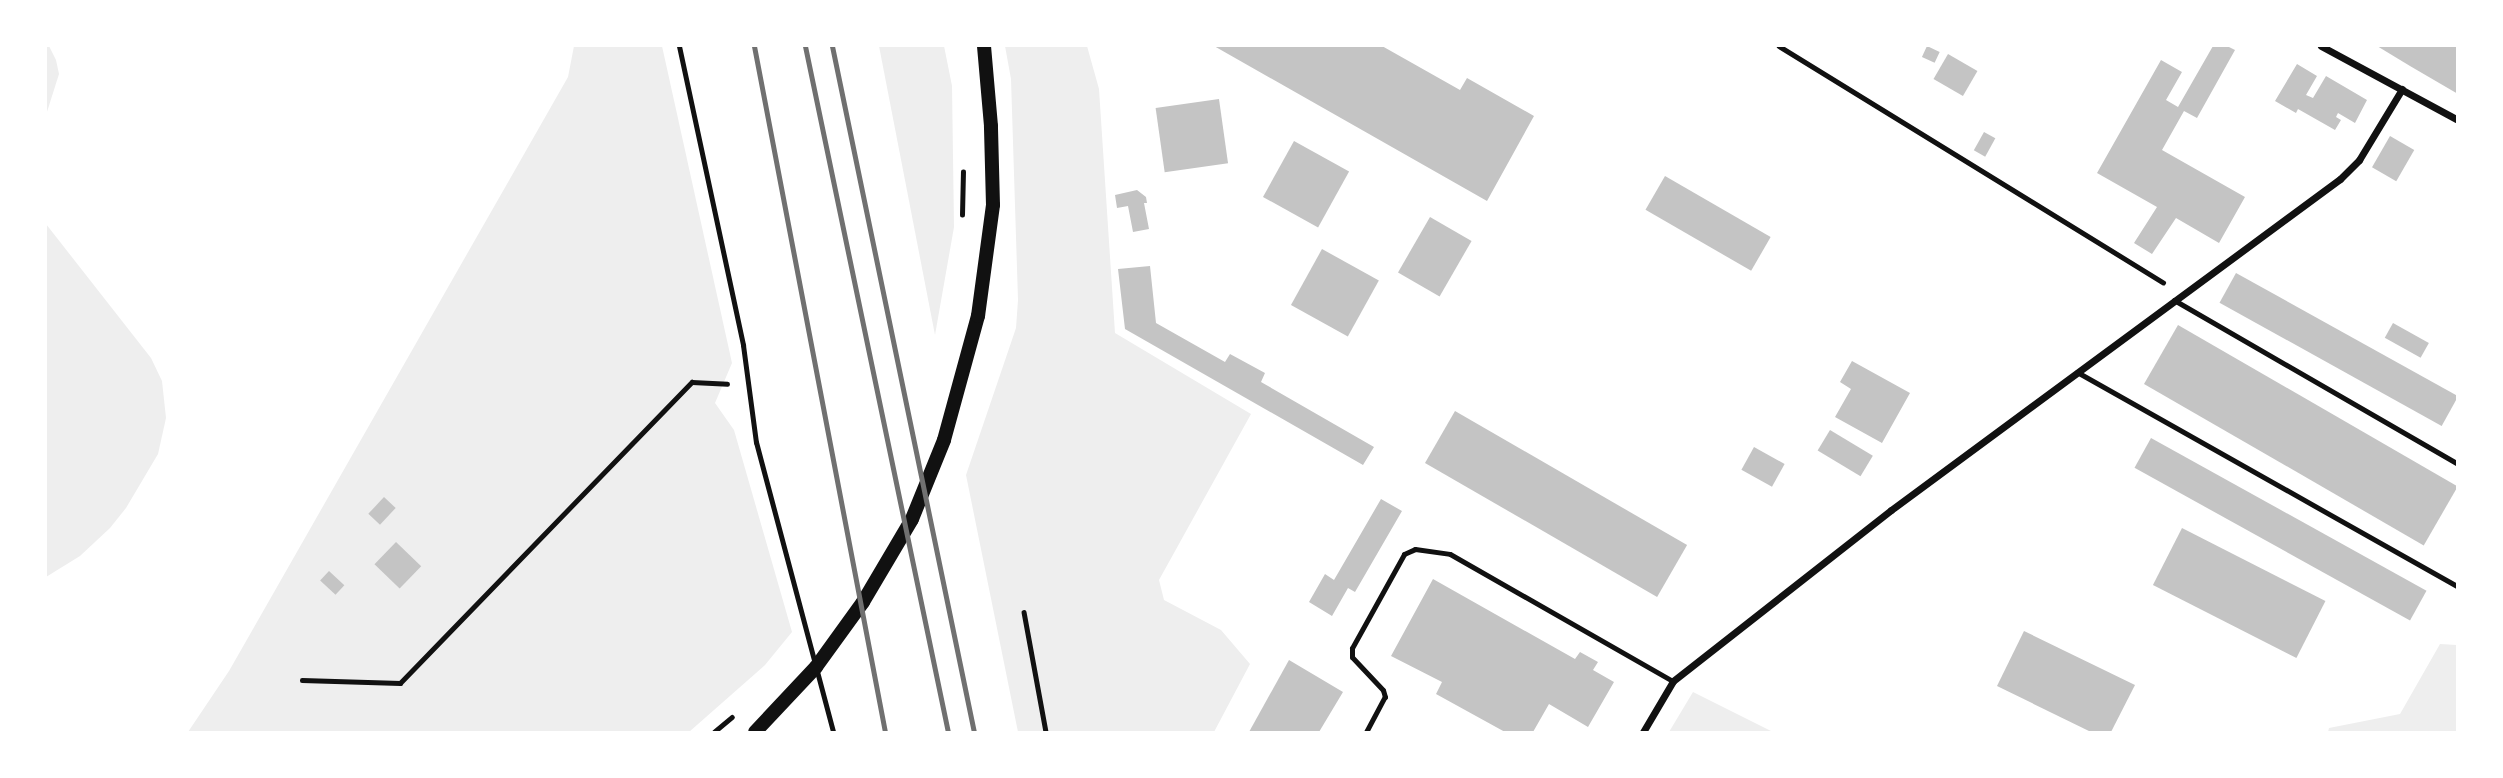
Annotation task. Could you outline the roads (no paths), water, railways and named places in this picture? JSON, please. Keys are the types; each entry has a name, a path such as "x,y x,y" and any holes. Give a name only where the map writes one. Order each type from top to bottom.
{"main road":[{"path":"755,733 798,687 863,602 912,519 944,440 978,316 993,205 985,46"}],"street":[{"path":"2321,46 2458,120"},
{"path":"1643,733 1673,681 1891,510 2340,179 2359,160 2402,89"}],"lane":[{"path":"679,46 743,345 756,442 833,733"},
{"path":"2174,300 2458,464"},
{"path":"2077,372 2458,587"},
{"path":"1366,733 1385,697 1382,690 1352,657 1352,648 1404,554 1415,550 1450,554 1673,681"}],"railway":[{"path":"754,46 885,732"},
{"path":"805,46 948,732"},
{"path":"832,46 974,732"}]}
